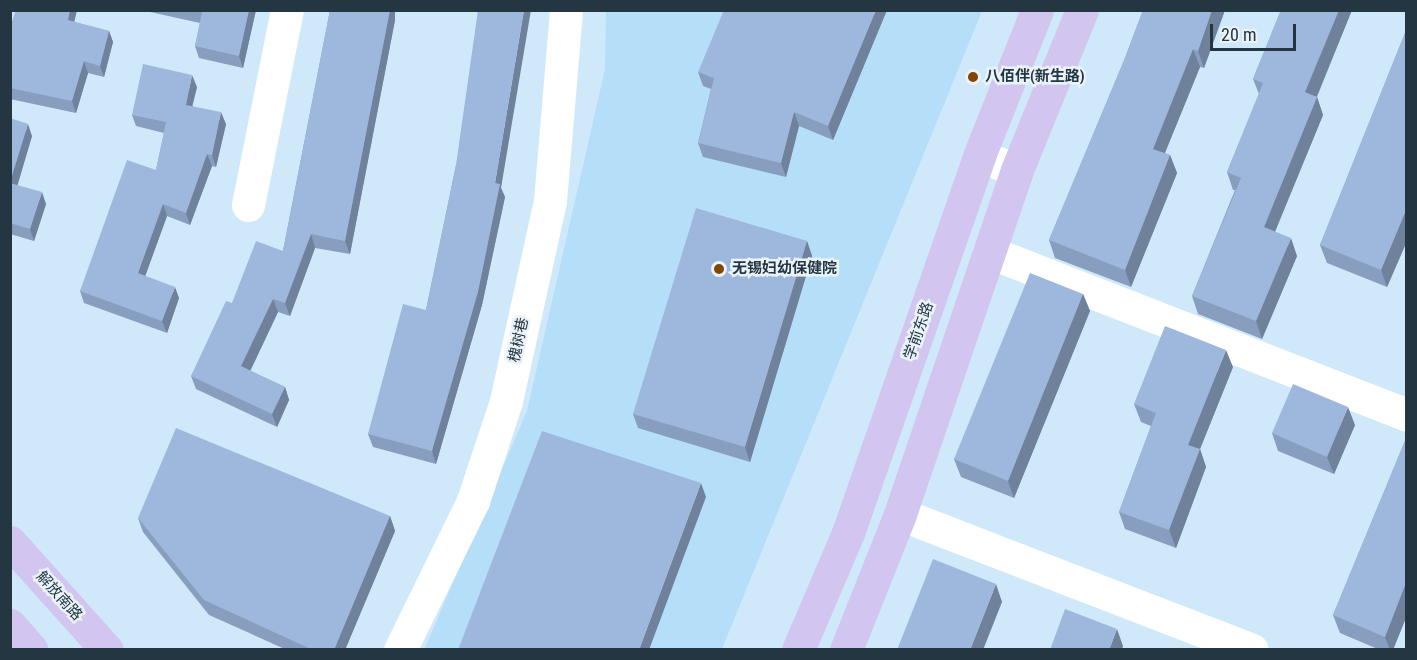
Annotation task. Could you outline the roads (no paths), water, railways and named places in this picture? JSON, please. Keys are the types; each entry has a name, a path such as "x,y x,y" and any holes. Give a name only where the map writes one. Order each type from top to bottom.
{"main road":[{"name":"学前东路","path":"798,650 852,523 980,156 1037,10"},
{"path":"846,650 900,514 1017,170 1082,10"},
{"name":"解放南路","path":"10,542 107,650"}],"street":[{"path":"248,206 287,10"},
{"name":"槐树巷","path":"400,650 473,501 506,401 550,201 566,10"},
{"path":"980,156 1017,170"},
{"path":"989,252 1407,415"},
{"path":"900,514 1252,650"}],"place":[{"name":"八佰伴(新生路)","path":"973,77"},
{"name":"无锡妇幼保健院","path":"719,269"}]}
